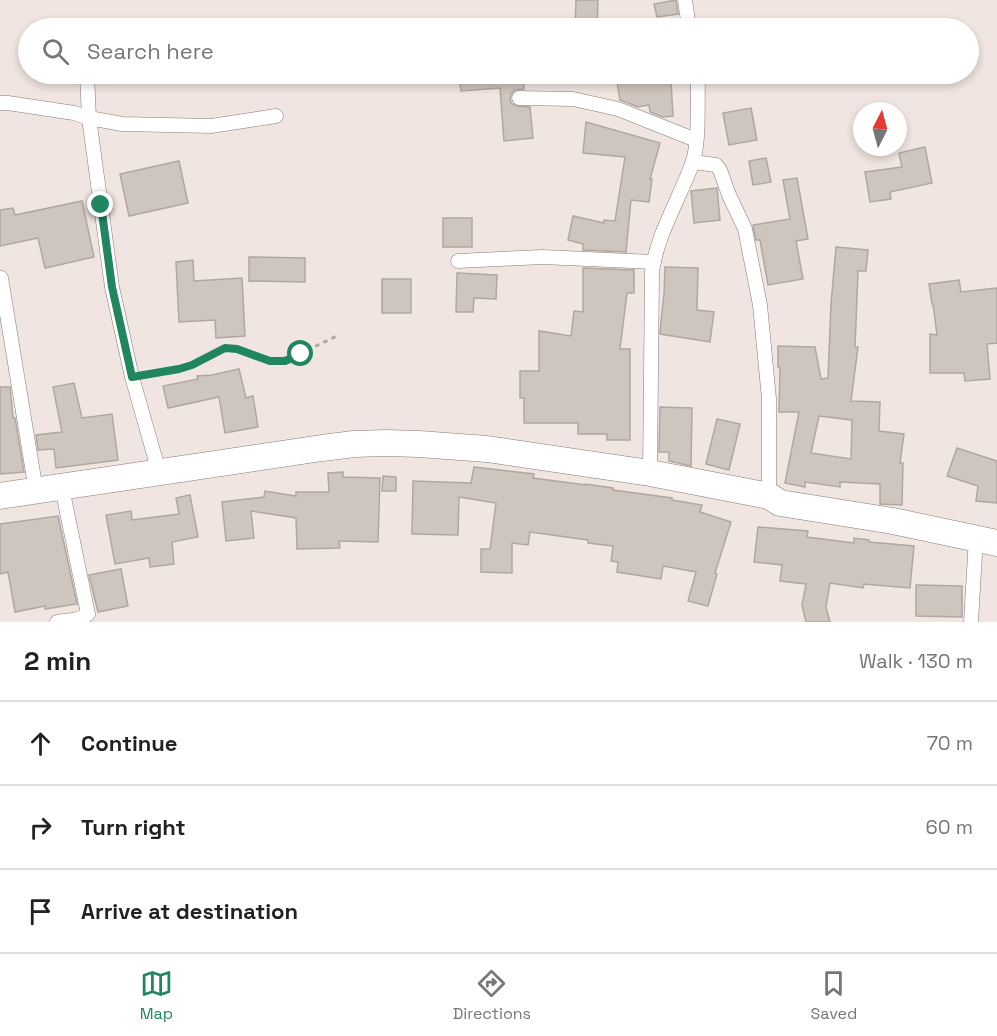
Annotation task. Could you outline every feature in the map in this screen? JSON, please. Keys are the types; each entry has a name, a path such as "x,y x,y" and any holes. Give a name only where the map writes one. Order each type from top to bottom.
{"highway":[{"path":"0,496 354,444 419,444 487,449 650,473 769,496 780,503 893,521 986,540"}],"street":[{"path":"685,0 688,18"},
{"path":"87,84 89,118 112,287 132,377 159,472"},
{"path":"650,473 652,272 656,250 693,162 698,84"},
{"path":"519,98 573,99 618,109 696,140"},
{"path":"0,103 122,124 211,126 276,116"},
{"path":"693,162 716,165 720,170 729,195 746,229 760,305 769,399 769,496"},
{"path":"459,261 542,256 654,262"},
{"path":"1,278 36,491"},
{"path":"57,622 81,618 88,614 62,488"},
{"path":"971,622 986,540"}],"path":[{"path":"132,377 192,365 225,348 237,349 270,361 285,361 339,335"}],"building":[{"path":"576,0 598,0 597,18 575,18"},
{"path":"676,0 678,14 657,17 654,4"},
{"path":"460,84 524,84 524,89 514,90 510,98 511,103 515,106 530,107 533,138 504,141 500,88 461,91"},
{"path":"617,84 671,84 673,116 663,117 650,112 649,105 638,107 620,100"},
{"path":"751,108 757,140 729,145 723,113"},
{"path":"586,122 660,143 650,179 652,179 649,202 631,200 626,252 583,250 583,244 568,240 573,216 604,223 604,220 615,221 625,157 583,153"},
{"path":"925,147 932,183 890,192 891,199 870,202 865,172 902,167 900,156 907,156 907,151"},
{"path":"766,158 771,182 753,185 749,161"},
{"path":"179,161 188,203 129,216 120,174"},
{"path":"797,178 808,239 796,241 803,279 768,285 760,240 756,240 753,225 790,219 783,180"},
{"path":"717,188 720,220 694,223 691,191"},
{"path":"82,201 94,257 45,268 38,238 0,246 0,210 13,208 15,215"},
{"path":"443,218 472,218 472,247 443,247"},
{"path":"836,247 868,250 866,271 858,271 855,347 858,347 851,401 880,402 879,431 904,434 900,463 903,463 902,505 880,504 880,484 840,482 840,487 805,482 805,487 785,483 799,412 779,412 778,346 815,347 821,379 828,378","holes":["819,416 852,420 851,459 811,453"]},
{"path":"249,257 305,258 305,282 249,281"},
{"path":"193,260 194,281 242,278 245,336 216,338 215,320 179,322 176,262"},
{"path":"665,267 698,268 697,310 714,312 710,342 660,334"},
{"path":"583,268 634,270 634,293 627,293 620,349 630,349 630,440 607,440 607,434 578,434 578,423 524,423 524,398 520,398 520,371 539,371 539,331 571,336 574,311 583,312"},
{"path":"457,273 497,275 496,299 474,298 473,312 456,312"},
{"path":"382,279 411,279 411,313 382,313"},
{"path":"959,280 961,292 997,288 997,343 987,344 990,379 965,381 964,373 930,373 930,334 937,335 929,284"},
{"path":"239,369 246,398 253,396 258,427 225,433 219,397 168,408 163,386 198,379 197,376"},
{"path":"74,383 82,418 112,414 118,460 56,468 54,449 38,450 36,435 62,432 53,387"},
{"path":"0,387 10,387 13,418 15,418 24,472 0,474"},
{"path":"660,407 692,408 691,466 669,461 669,452 659,452"},
{"path":"717,419 740,424 729,470 706,464"},
{"path":"957,448 997,461 997,503 976,501 978,486 947,476"},
{"path":"474,467 534,474 533,478 672,498 672,500 702,505 700,512 731,522 715,573 717,574 708,606 688,601 696,572 663,566 661,579 617,572 618,562 611,561 613,546 588,543 588,540 530,532 528,545 512,543 512,573 481,572 481,549 490,549 496,503 459,497 458,535 412,534 413,481 471,483"},
{"path":"343,472 343,477 380,478 378,542 339,541 340,548 297,549 296,518 251,511 254,538 226,541 222,502 264,497 265,491 296,496 296,492 329,492 328,473"},
{"path":"383,476 396,477 396,491 382,491"},
{"path":"190,495 198,537 172,542 174,564 150,567 149,558 115,564 106,515 131,511 132,520 179,514 176,498"},
{"path":"58,516 77,604 45,609 45,606 15,612 8,572 0,574 0,524"},
{"path":"758,527 808,531 807,537 854,543 854,538 869,540 869,542 914,546 910,588 864,584 863,588 830,583 826,607 830,622 806,622 802,605 806,584 780,581 782,565 754,562"},
{"path":"121,569 128,606 98,612 89,575"},
{"path":"916,585 962,586 962,617 916,616"}],"route":[{"path":"101,205 112,287 132,377 192,365 225,348 237,349 270,361 285,361 301,354"}]}
